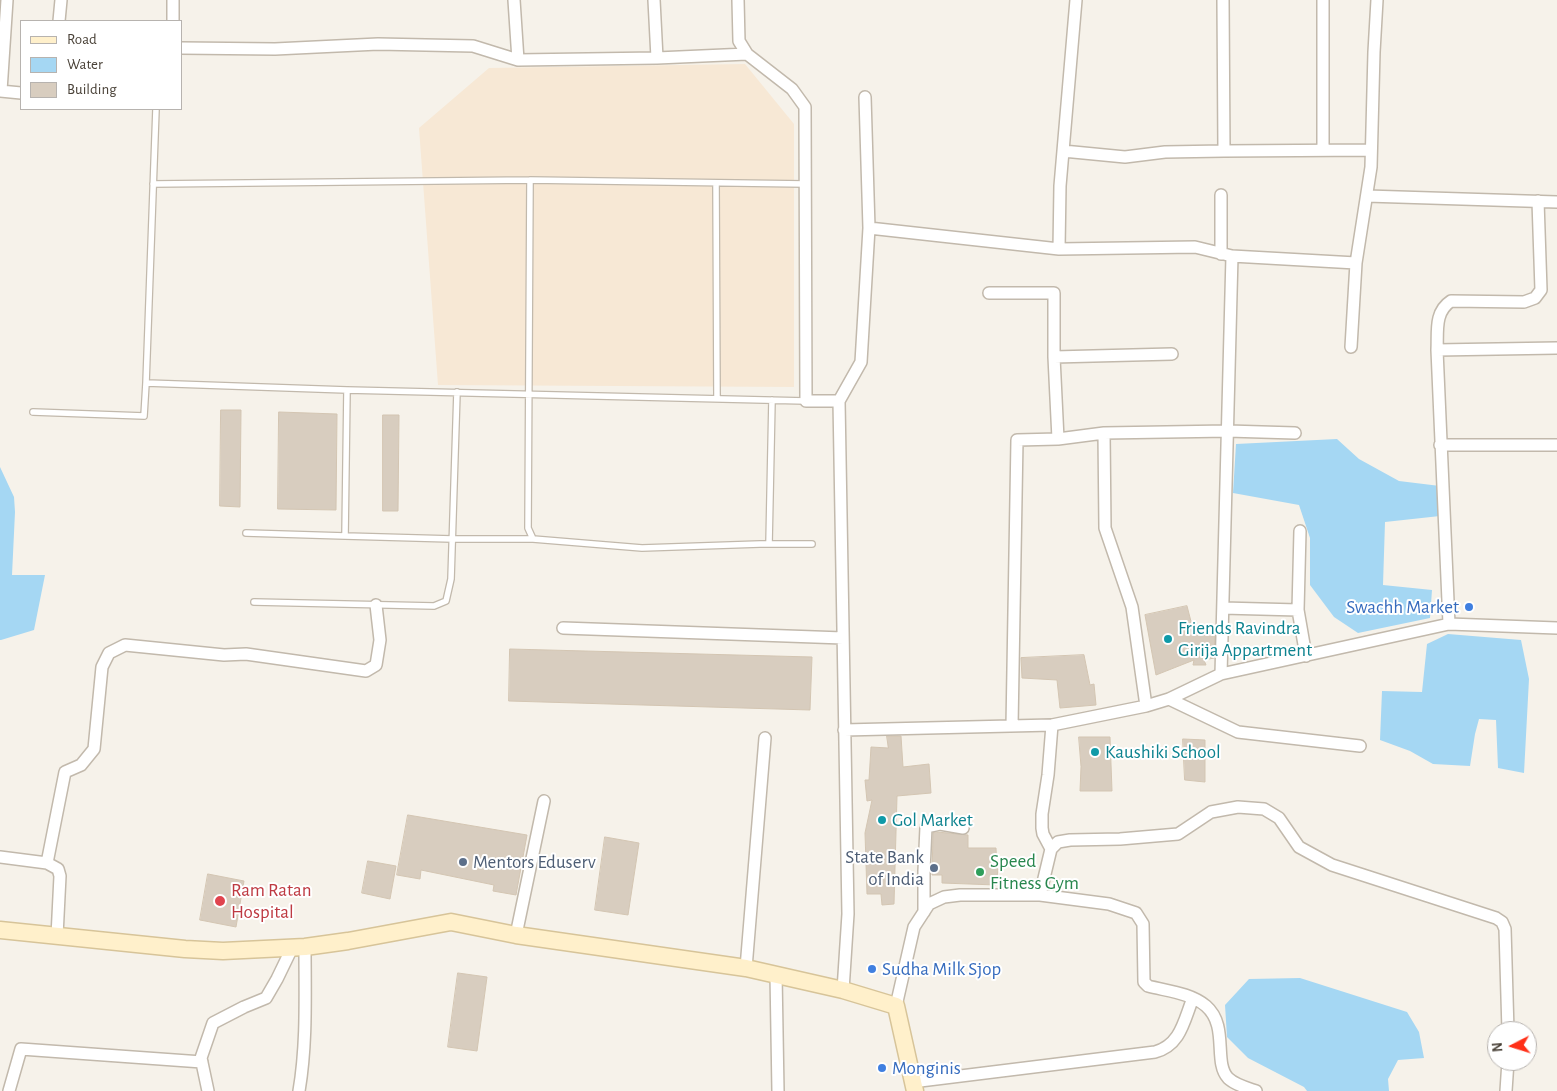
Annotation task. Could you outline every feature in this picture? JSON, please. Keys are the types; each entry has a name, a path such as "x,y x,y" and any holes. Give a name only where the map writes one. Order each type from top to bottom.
{"street":[{"path":"7,0 1,91 20,93"},
{"path":"59,20 61,0"},
{"path":"173,0 173,20"},
{"path":"514,0 518,60"},
{"path":"654,0 657,58"},
{"path":"738,0 739,41 747,54 792,88 805,107 806,401 839,402"},
{"path":"1059,249 1060,186 1076,0"},
{"path":"1223,0 1224,150"},
{"path":"1323,0 1323,150"},
{"path":"1351,347 1356,263 1371,167 1377,0"},
{"path":"182,48 274,49 378,44 473,46 518,60 657,58 747,54"},
{"path":"843,990 848,914 839,402 861,362 869,228 865,97"},
{"path":"1063,151 1125,157 1164,152 1224,150 1371,150"},
{"path":"1221,195 1226,255 1228,431 1222,674"},
{"path":"1367,196 1557,202"},
{"path":"1449,624 1440,444 1439,316 1443,306 1451,301 1524,302 1535,298 1541,290 1538,202"},
{"path":"869,228 1059,249 1195,247 1226,255 1356,263"},
{"path":"989,294 1054,293 1054,357 1058,439"},
{"path":"1438,350 1557,348"},
{"path":"1054,357 1172,354"},
{"path":"1012,726 1018,440 1058,439 1104,432 1228,431 1295,433"},
{"path":"1104,432 1105,528 1132,607 1146,706"},
{"path":"1440,444 1557,445"},
{"path":"1300,531 1298,610 1306,656"},
{"path":"47,863 64,772 81,765 94,749 102,667 110,653 125,646 224,655 246,654 366,671 376,665 380,640 376,604"},
{"path":"1223,608 1298,610"},
{"path":"844,730 1052,726 1146,706 1169,698 1222,674 1449,624 1557,628"},
{"path":"563,628 843,638"},
{"path":"1169,698 1238,732 1360,746"},
{"path":"1051,849 1043,834 1042,821 1052,726"},
{"path":"746,968 765,738"},
{"path":"516,935 544,801"},
{"path":"1040,895 1051,849 1058,842 1178,834 1211,812 1238,807 1264,809 1279,818 1299,847 1332,865 1496,918 1502,922 1505,929 1506,943 1508,1021"},
{"path":"924,912 926,827 940,824 963,828"},
{"path":"0,857 47,863 58,869 60,876 57,936"},
{"path":"1193,998 1176,1040 1161,1051 914,1087 896,1006 914,927 929,904 944,897 960,895 1040,895 1109,904 1136,913 1143,924 1144,982 1148,986 1193,998 1207,1006 1219,1027 1223,1071 1227,1078 1233,1083 1256,1091"},
{"path":"0,930 194,950 223,951 298,947 348,941 451,922 516,935 746,968 843,990 896,1006"},
{"path":"208,1091 201,1058 213,1023 266,998 298,947"},
{"path":"298,947 305,1017 302,1074 299,1091"},
{"path":"776,974 778,1091"},
{"path":"8,1091 21,1049 202,1062"},
{"path":"1506,1091 1507,1071"}],"lane":[{"path":"33,412 144,416 156,110"},
{"path":"153,184 530,180 805,184"},
{"path":"530,180 527,394 528,528 530,535 534,539"},
{"path":"716,183 717,398"},
{"path":"146,383 347,390 806,401"},
{"path":"345,536 347,390"},
{"path":"254,602 434,606 446,600 451,579 457,392"},
{"path":"769,544 772,400"},
{"path":"246,533 452,539 534,539 642,548 812,544"}],"shaded area":[{"path":"745,64 794,124 794,387 438,385 419,128 489,68"}],"water":[{"path":"1337,439 1359,459 1399,481 1440,486 1440,516 1385,522 1383,585 1432,590 1430,618 1358,633 1334,617 1310,585 1310,538 1299,505 1233,493 1236,444"},
{"path":"0,467 14,497 12,575 45,575 34,630 1,640 0,640"},
{"path":"1448,634 1521,640 1529,679 1524,773 1498,768 1496,720 1479,719 1470,766 1433,764 1410,751 1380,740 1382,691 1422,692 1427,644"},
{"path":"1300,978 1407,1012 1419,1032 1424,1058 1398,1060 1388,1079 1389,1091 1307,1091 1304,1087 1248,1058 1227,1037 1225,1005 1249,979"}],"building":[{"path":"221,410 241,410 240,507 220,506"},
{"path":"279,412 337,414 336,510 278,509"},
{"path":"383,415 399,415 398,511 383,511"},
{"name":"Friends Ravindra Girija Appartment","path":"1187,606 1194,633 1215,631 1214,658 1204,660 1206,665 1193,665 1194,660 1156,675 1145,615"},
{"path":"510,649 812,657 810,710 509,701"},
{"path":"1084,655 1090,685 1094,684 1096,705 1060,708 1057,680 1022,678 1021,658"},
{"name":"Gol Market","path":"887,736 901,736 903,767 929,764 931,793 897,796 894,904 882,905 881,894 867,894 865,833 872,800 867,801 865,780 869,780 871,747 888,748"},
{"name":"Kaushiki School","path":"1079,737 1110,737 1112,791 1080,791"},
{"path":"1183,739 1205,740 1205,782 1185,780"},
{"path":"408,815 527,835 516,895 493,891 494,885 421,870 420,879 397,875"},
{"path":"933,833 968,835 968,848 996,848 998,869 996,885 942,883 942,875 932,875"},
{"path":"605,837 639,843 628,915 595,910"},
{"path":"368,861 396,866 390,899 362,893"},
{"path":"208,874 244,881 236,927 200,920"},
{"path":"458,973 487,977 477,1051 448,1047"}],"place":[{"name":"Swachh Market","path":"1469,607"},
{"name":"Friends Ravindra Girija Appartment","path":"1168,639"},
{"name":"Kaushiki School","path":"1095,752"},
{"name":"Gol Market","path":"882,820"},
{"name":"Mentors Eduserv","path":"463,862"},
{"name":"State Bank of India","path":"934,868"},
{"name":"Speed Fitness Gym","path":"980,872"},
{"name":"Ram Ratan Hospital","path":"220,901"},
{"name":"Sudha Milk Sjop","path":"872,969"},
{"name":"Monginis","path":"882,1068"}]}
